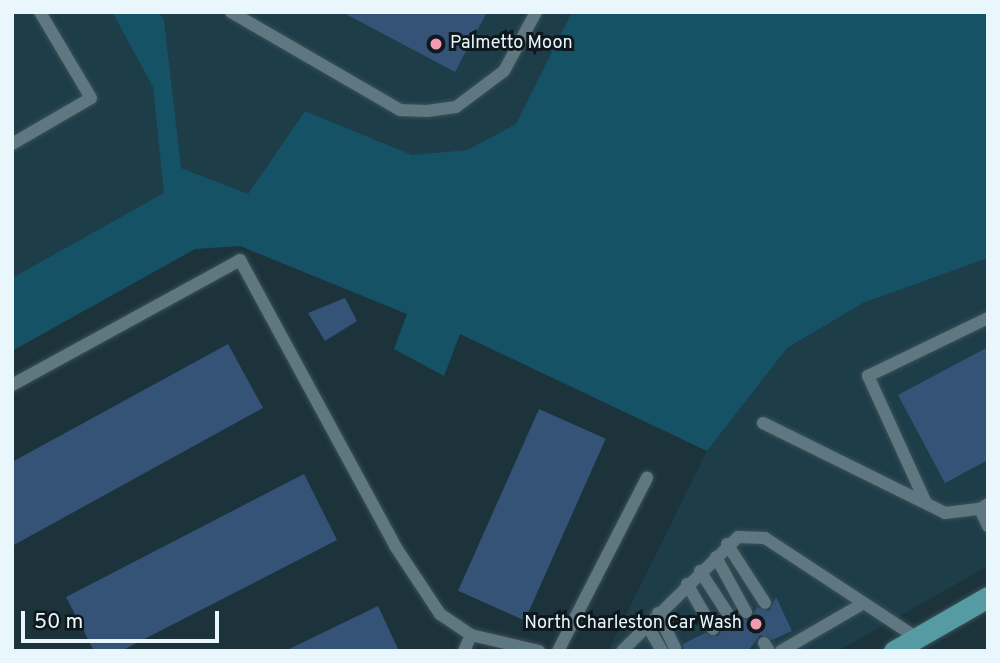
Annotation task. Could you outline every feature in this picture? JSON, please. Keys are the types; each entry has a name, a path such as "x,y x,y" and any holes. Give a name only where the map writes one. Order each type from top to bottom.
{"main road":[{"path":"894,651 988,597"}],"lane":[{"path":"12,144 91,98 40,12"},
{"path":"231,12 400,110 427,111 456,107 504,71 536,12"},
{"path":"12,385 240,260 395,546 440,614 471,635 539,651"},
{"path":"926,503 868,376 988,318"},
{"path":"763,423 945,513 984,507 988,526"},
{"path":"558,651 647,478"},
{"path":"630,648 658,613 726,544 738,537 765,538 917,638"},
{"path":"726,544 765,603"},
{"path":"716,557 746,612"},
{"path":"700,571 732,620"},
{"path":"687,584 713,629"},
{"path":"785,644 862,604"},
{"path":"658,613 675,648"},
{"path":"647,625 662,651"},
{"path":"464,651 471,635"}],"shaded area":[{"path":"12,12 112,12 153,87 165,193 12,278"},
{"path":"112,12 158,12 164,19 181,168 248,194 305,111 412,155 467,150 516,124 572,12 988,12 988,258 863,303 787,348 707,451 460,334 444,376 394,349 407,314 240,246 195,249 12,351 12,278 164,193 153,87"},
{"path":"158,12 572,12 516,124 467,150 412,155 305,111 248,194 181,168 164,19"},
{"path":"988,258 988,566 838,651 608,651 707,451 787,348 863,303"}],"building":[{"name":"Palmetto Moon","path":"342,12 487,12 455,72"},
{"path":"345,298 357,321 325,341 308,313"},
{"path":"228,344 263,408 12,546 12,462"},
{"path":"988,347 988,460 945,483 898,395"},
{"path":"539,409 606,439 525,620 458,591"},
{"path":"304,474 337,540 121,651 94,651 66,597"},
{"name":"North Charleston Car Wash","path":"776,597 792,631 772,640 760,635 748,651 683,651 683,644 705,633 718,636 724,624 733,629 741,619 751,619 757,607 769,611"},
{"path":"378,606 399,651 285,651"}],"place":[{"name":"Palmetto Moon","path":"436,44"},
{"name":"North Charleston Car Wash","path":"756,624"}]}
